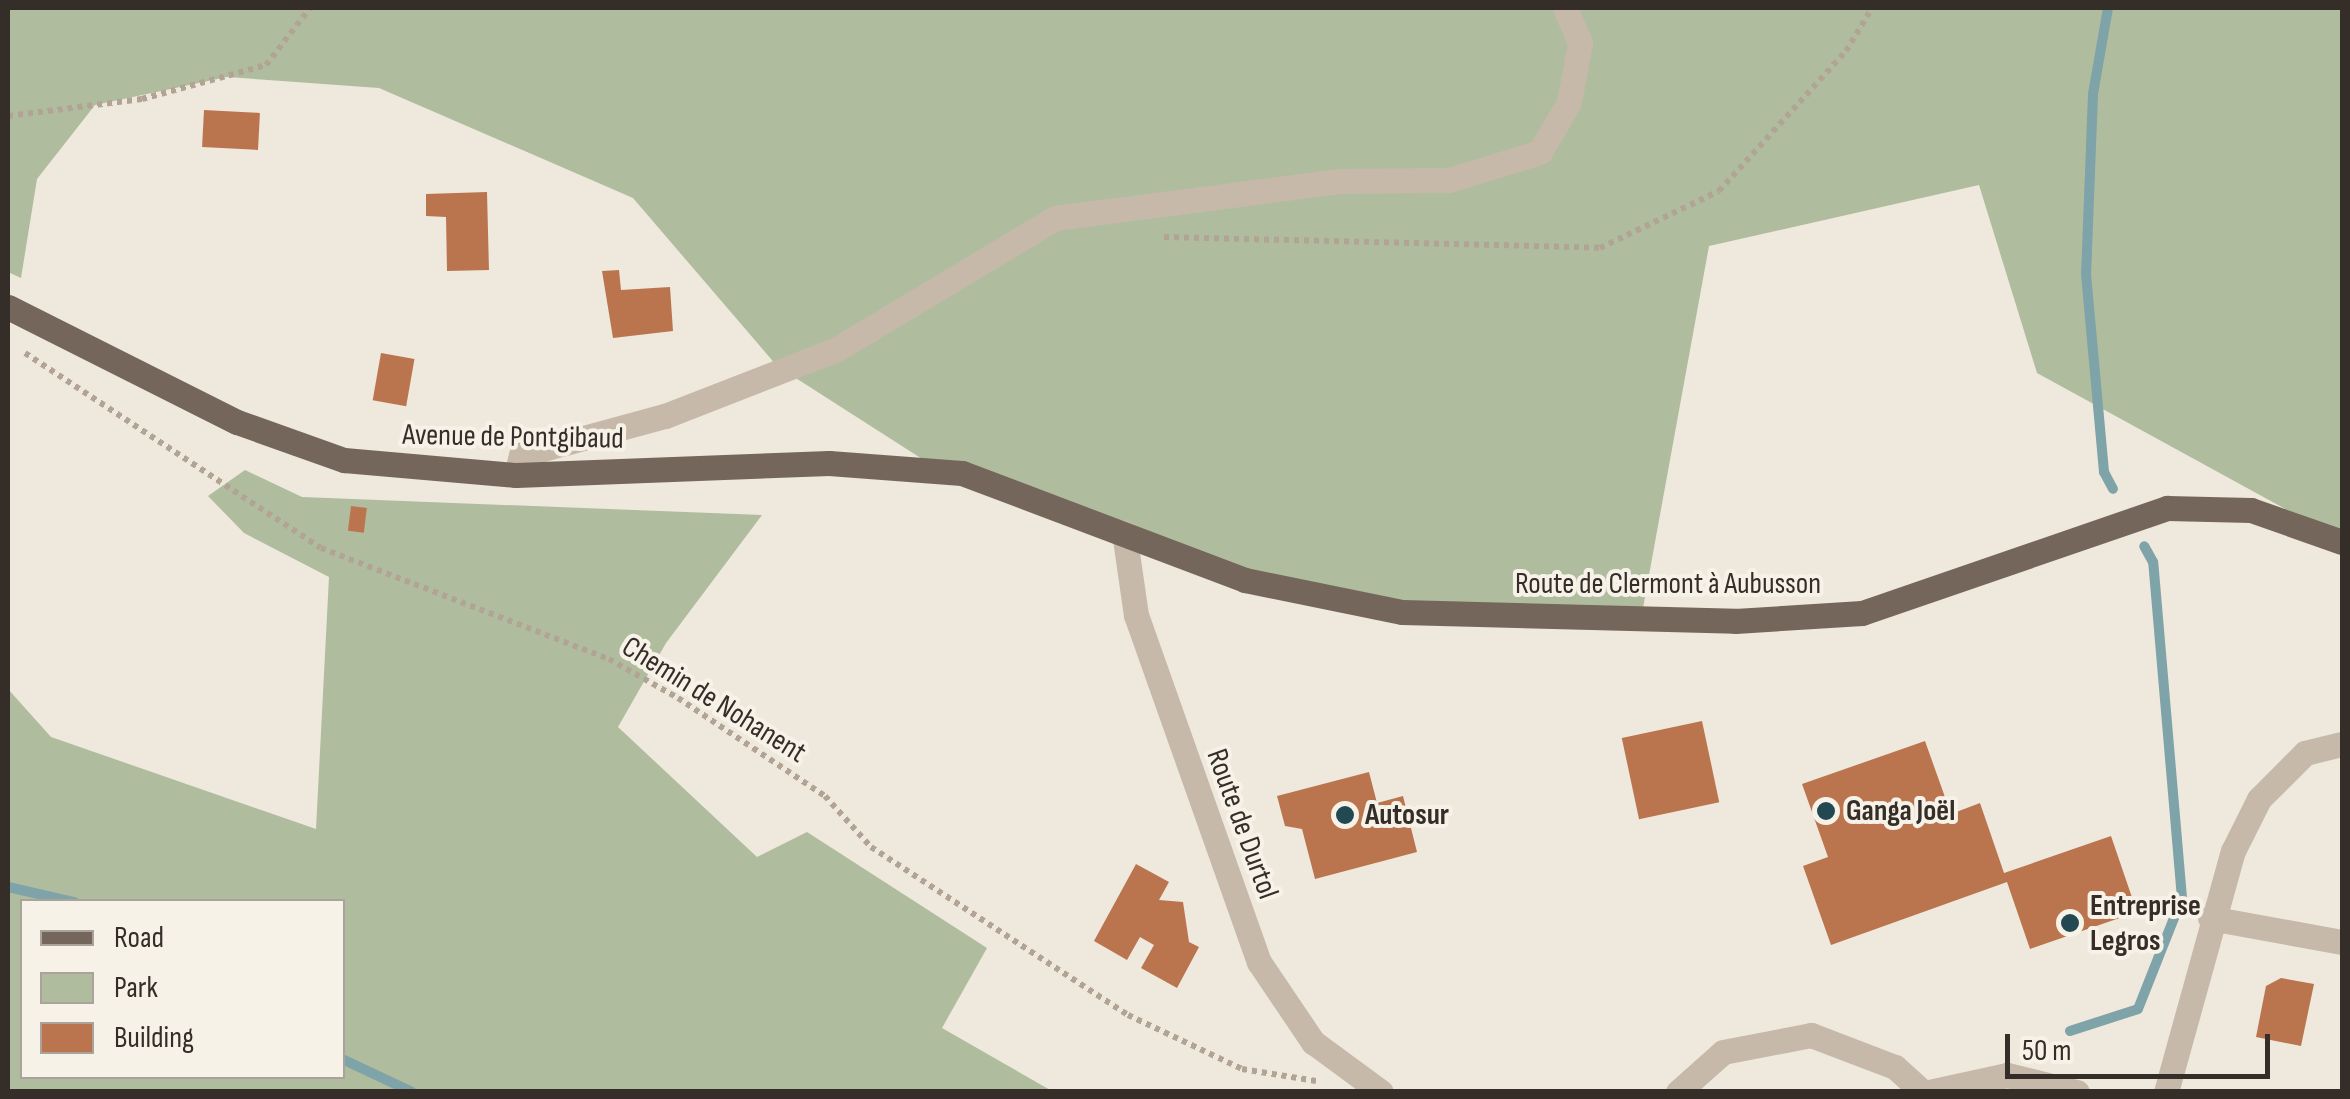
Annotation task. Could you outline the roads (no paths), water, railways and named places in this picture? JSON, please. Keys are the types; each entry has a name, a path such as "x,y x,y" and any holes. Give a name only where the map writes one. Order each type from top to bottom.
{"main road":[{"name":"Avenue de Pontgibaud","path":"13,309 299,447 401,470 516,475 901,464 1048,502"},
{"name":"Route de Clermont à Aubusson","path":"1048,502 1245,580 1352,607 1683,622 1790,620 1910,602 2168,508 2251,510 2342,542"}],"street":[{"path":"516,475 521,455 665,416 837,350 1055,218 1341,181 1449,180 1540,152 1570,102 1580,43 1565,8"},
{"name":"Route de Durtol","path":"1124,532 1136,615 1259,962 1282,1004 1346,1070 1380,1092"},
{"path":"2166,1092 2210,918 2259,799 2305,753 2342,744"},
{"path":"2210,918 2342,942"},
{"path":"1678,1092 1723,1052 1811,1035 1867,1053 1926,1092 2007,1076 2077,1092"}],"waterway":[{"path":"2108,8 2093,94 2086,274 2104,472 2113,489"},
{"path":"2070,1031 2138,1009 2182,898 2153,562 2144,546"},
{"path":"8,887 61,899"},
{"path":"345,1060 412,1092"}],"place":[{"name":"Ganga Joël","path":"1826,811"},
{"name":"Autosur","path":"1345,815"},
{"name":"Entreprise Legros","path":"2070,923"}]}
